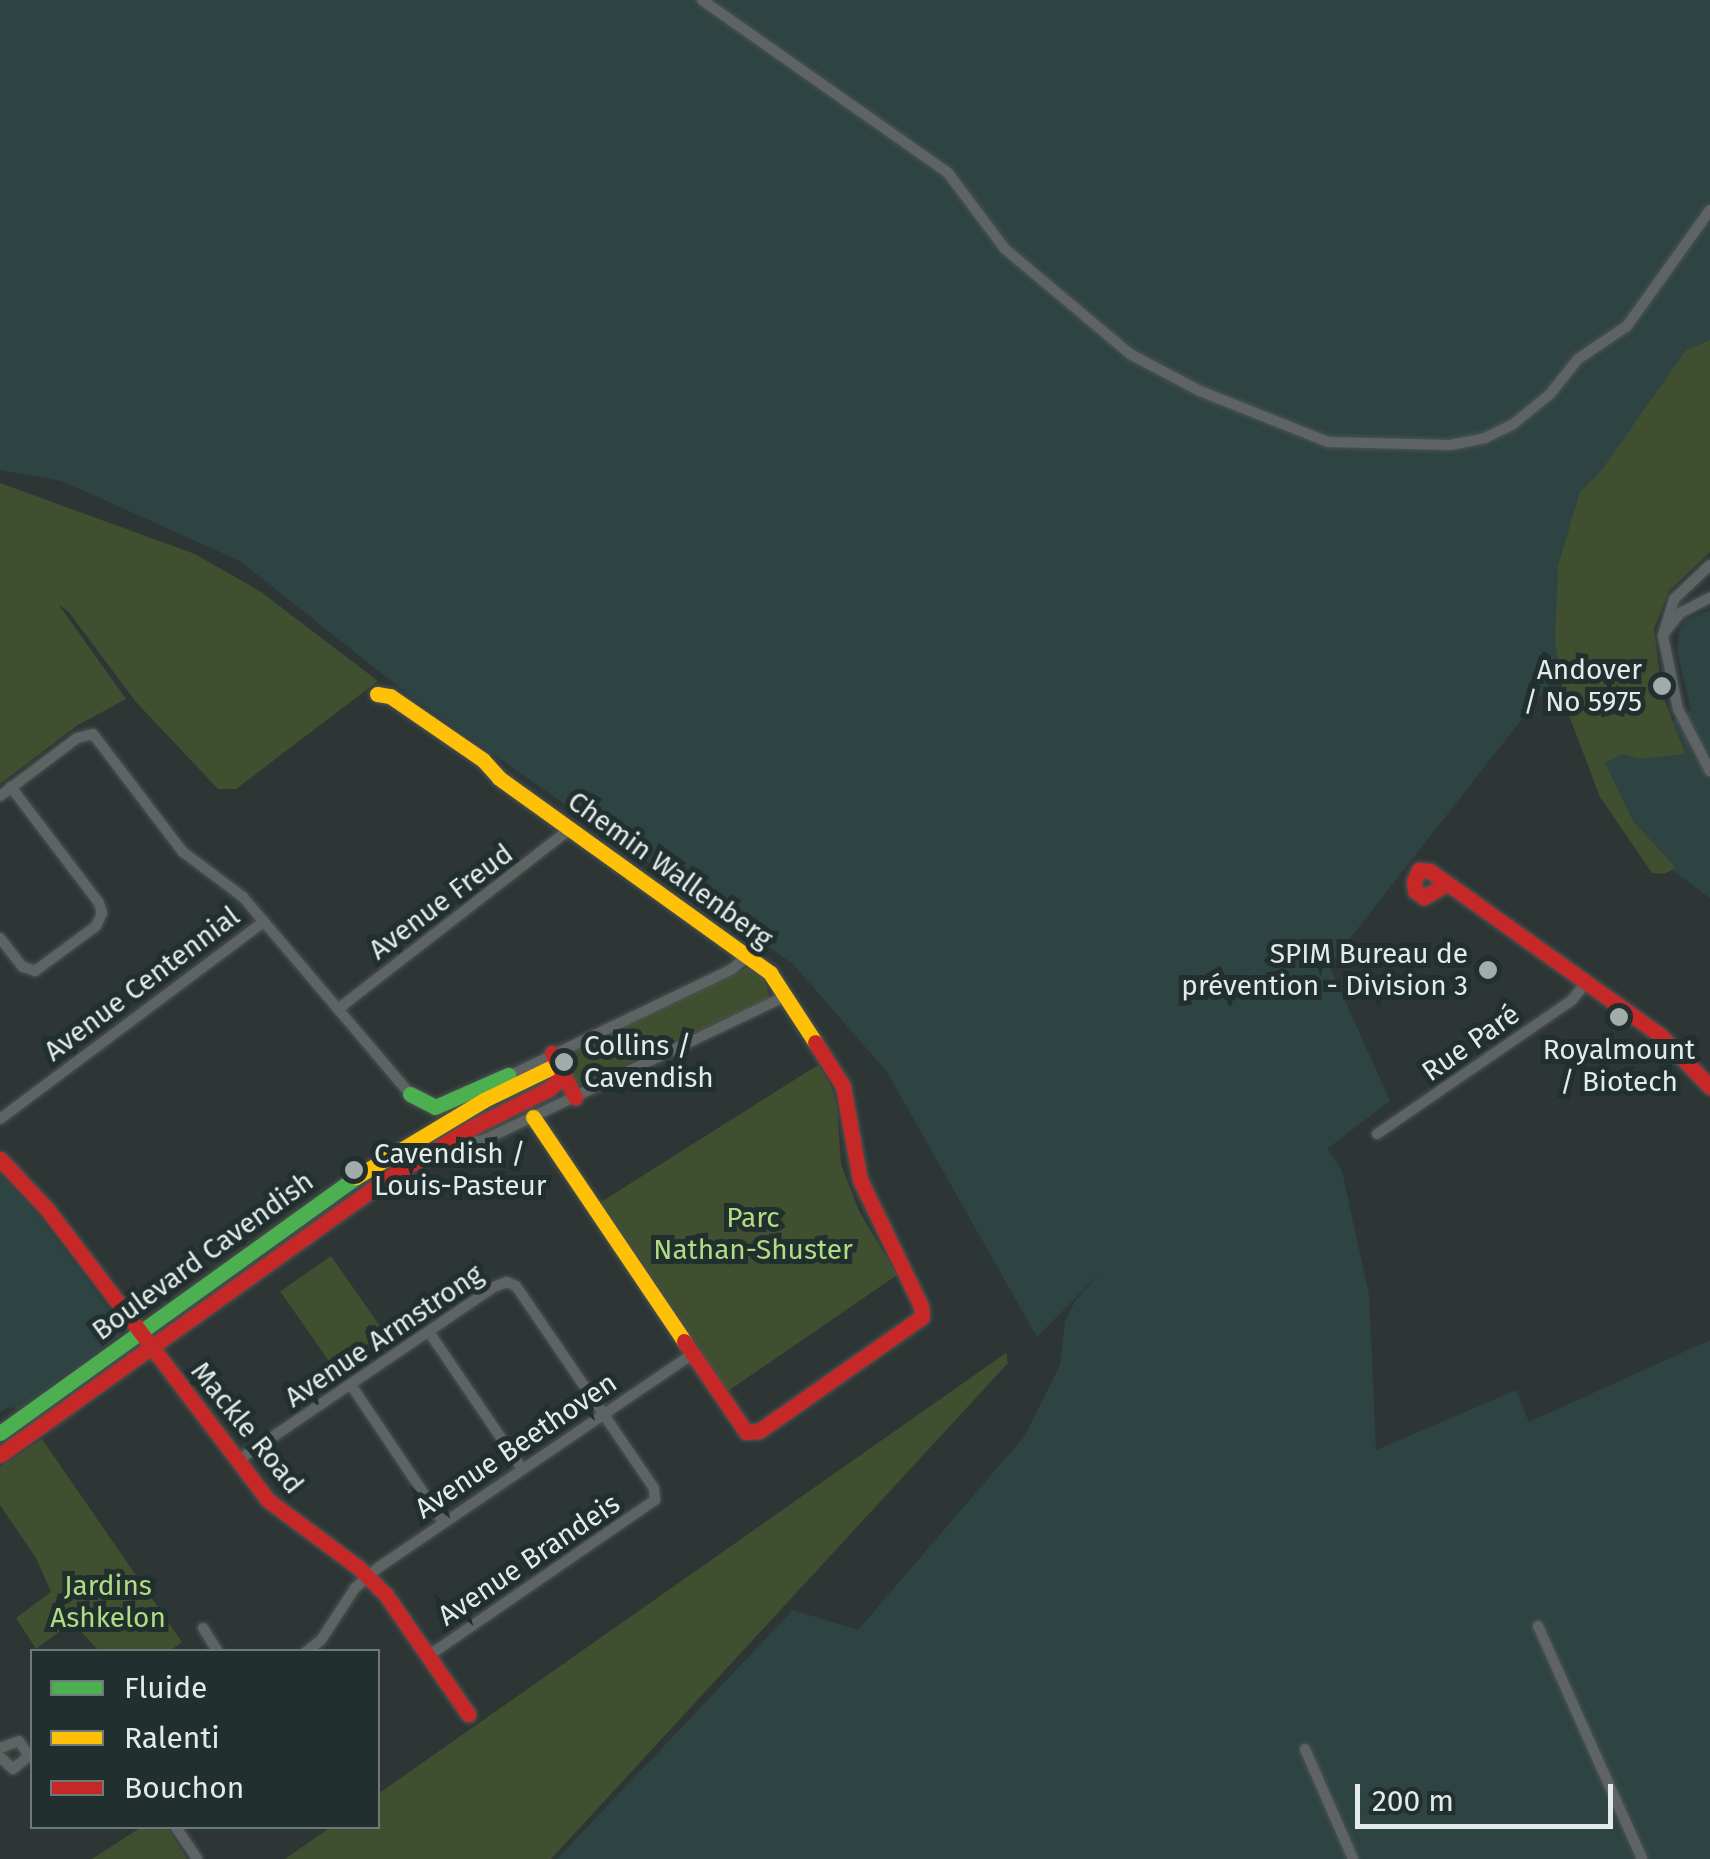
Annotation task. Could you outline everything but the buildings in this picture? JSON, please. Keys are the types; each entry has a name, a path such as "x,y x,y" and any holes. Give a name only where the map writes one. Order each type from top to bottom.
{"street":[{"path":"702,0 948,174 1005,249 1121,347 1200,391 1328,442 1450,444 1485,438 1512,425 1550,394 1578,359 1619,335 1710,210"},
{"path":"1710,565 1674,598 1663,636 1678,709 1710,771"},
{"path":"1663,636 1680,614 1710,598"},
{"name":"Chemin Wallenberg","path":"376,694 390,696 452,738 570,829 749,955 786,996 842,1086 860,1180 921,1306 922,1317 758,1431 746,1432 691,1355"},
{"path":"0,796 89,732 183,852 235,889 410,1094 422,1118 416,1138"},
{"path":"0,938 25,969 38,970 96,926 102,914 99,903 10,788"},
{"name":"Avenue Freud","path":"338,1009 570,829"},
{"path":"1446,884 1674,1046 1710,1088"},
{"name":"Avenue Centennial","path":"0,1119 263,922"},
{"name":"Boulevard Cavendish","path":"0,1433 416,1138 732,970 749,955"},
{"name":"Rue Paré","path":"1378,1134 1572,1000 1586,983"},
{"name":"Boulevard Cavendish","path":"434,1150 478,1143 786,996"},
{"path":"558,1064 575,1097"},
{"name":"Boulevard Cavendish","path":"439,1127 508,1075 558,1064"},
{"name":"Boulevard Cavendish","path":"0,1455 366,1192 434,1150 550,1089 558,1064"},
{"path":"410,1094 435,1107 508,1075"},
{"path":"533,1117 691,1355"},
{"name":"Mackle Road","path":"0,1159 42,1203 282,1514 368,1576 468,1714"},
{"name":"Avenue Armstrong","path":"238,1461 506,1282 516,1286 603,1415"},
{"path":"429,1332 522,1469"},
{"name":"Avenue Beethoven","path":"310,1649 321,1640 354,1588 368,1576 691,1355"},
{"path":"351,1384 443,1522"},
{"name":"Avenue Brandeis","path":"428,1656 654,1500 654,1488 603,1415"},
{"path":"1538,1626 1642,1859"},
{"path":"203,1628 216,1649"},
{"path":"0,1748 17,1740 29,1756 12,1769 0,1757"},
{"path":"1305,1749 1354,1859"},
{"path":"176,1829 197,1859"}],"shaded area":[{"path":"0,0 1710,0 1710,348 1569,659 1329,965 1390,1101 1327,1149 1342,1171 1369,1295 1376,1450 1516,1390 1529,1422 1710,1340 1710,1859 557,1859 793,1610 858,1630 1024,1437 1060,1365 1065,1321 1075,1301 1109,1264 1037,1337 887,1072 793,964 410,696 240,561 62,481 0,470"},
{"path":"1710,610 1710,898 1631,840 1594,770 1691,710 1677,651 1679,631 1686,620"},
{"path":"0,1174 37,1214 123,1328 121,1334 18,1409 8,1407 0,1413"}],"green space":[{"path":"1710,340 1710,552 1669,591 1654,629 1662,693 1685,754 1641,759 1622,754 1605,763 1633,821 1676,868 1664,874 1652,873 1600,797 1565,705 1555,641 1558,566 1580,492 1601,471 1686,350"},
{"path":"0,483 195,554 261,592 378,681 236,789 218,789 136,702 68,611 59,605 126,699 78,725 0,784"},
{"path":"748,967 764,978 770,998 578,1087 564,1060 566,1053"},
{"name":"Parc Nathan-Shuster","path":"818,1065 832,1088 837,1106 841,1164 859,1211 897,1275 728,1391 601,1202"},
{"path":"331,1256 384,1332 334,1368 280,1292"},
{"path":"1006,1353 1008,1363 551,1859 285,1859 328,1829 380,1829 380,1793"},
{"name":"Jardins Ashkelon","path":"42,1439 182,1642 173,1649 97,1649 72,1622 36,1649 16,1618 51,1592 36,1558 0,1505 0,1467"},
{"path":"138,1829 168,1829 187,1859 92,1859"}],"traffic: fast":[{"path":"410,1094 435,1107 508,1075"},
{"path":"0,1433 356,1177"}],"traffic: slow":[{"path":"377,694 390,696 483,760 499,778 770,973 815,1042"},
{"path":"356,1177 484,1100 558,1064"},
{"path":"533,1117 684,1341"}],"traffic: jam":[{"path":"1446,884 1424,897 1415,891 1414,881 1419,870 1430,871 1660,1035 1710,1087"},
{"path":"684,1341 746,1432 759,1431 922,1317 921,1306 860,1180 843,1086 815,1042"},
{"path":"552,1053 575,1097"},
{"path":"0,1455 385,1180 471,1128 549,1089 564,1075"},
{"path":"0,1159 47,1209 269,1501 358,1567 386,1595 468,1714"}],"place":[{"name":"Andover / No 5975","path":"1662,686"},
{"name":"SPIM Bureau de prévention - Division 3","path":"1488,970"},
{"name":"Royalmount / Biotech","path":"1619,1017"},
{"name":"Collins / Cavendish","path":"564,1062"},
{"name":"Cavendish / Louis-Pasteur","path":"354,1170"}]}
